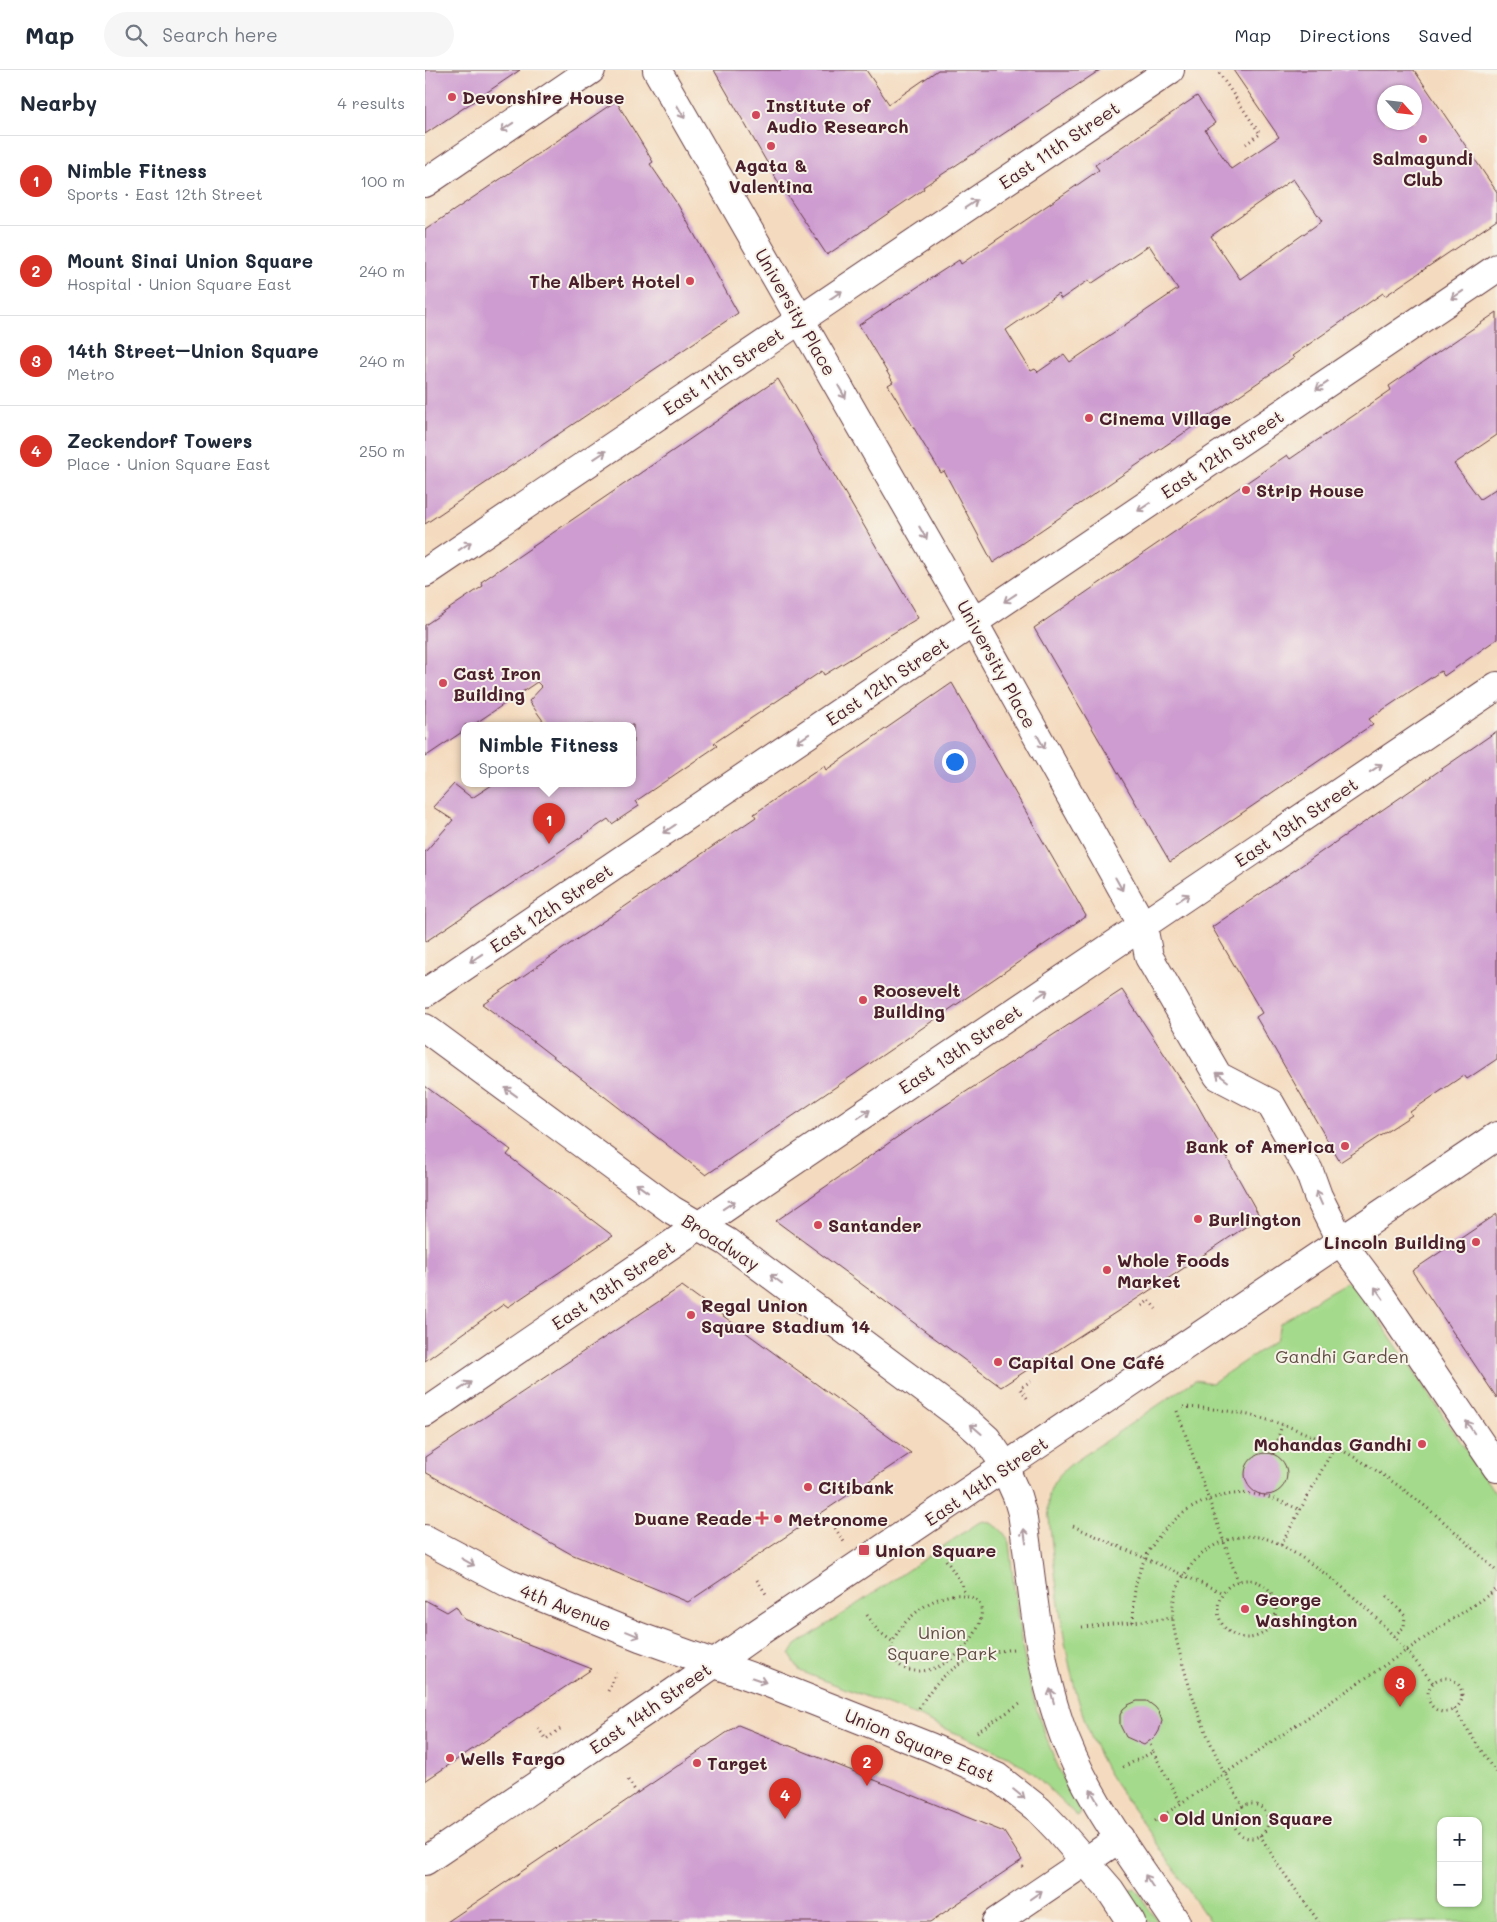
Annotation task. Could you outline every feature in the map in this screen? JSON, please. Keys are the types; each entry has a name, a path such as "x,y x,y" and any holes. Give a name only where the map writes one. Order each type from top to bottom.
{"street":[{"path":"425,182 591,70"},
{"name":"University Place","path":"657,70 974,622 1143,926 1149,957 1218,1076 1270,1103 1309,1171 1318,1196 1341,1242 1377,1290 1497,1468"},
{"name":"East 11th Street","path":"425,573 1170,70"},
{"name":"East 12th Street","path":"425,993 1497,268"},
{"name":"East 13th Street","path":"425,1413 698,1226 1497,686"},
{"name":"Broadway","path":"425,1028 672,1210 727,1242 967,1422 987,1439 1005,1468"},
{"name":"East 14th Street","path":"425,1860 1497,1136"},
{"path":"1005,1468 1017,1496 1021,1513 1041,1654 1059,1723 1082,1775 1120,1838 1176,1922"},
{"name":"4th Avenue","path":"425,1539 512,1585 713,1664"},
{"name":"Union Square East","path":"713,1664 775,1685 937,1749 983,1770 1011,1787 1039,1810 1085,1861 1110,1890 1131,1922"},
{"path":"996,1922 1120,1838"}],"path":[{"path":"1219,73 1260,134 1246,144"},
{"path":"1142,1306 1149,1300 1156,1309"},
{"path":"1027,1398 1020,1388 1031,1381"},
{"path":"1183,1407 1209,1408 1233,1412 1282,1425 1335,1446 1368,1464 1407,1490 1441,1518 1497,1572"},
{"path":"1177,1411 1238,1581"},
{"path":"1273,1454 1282,1425"},
{"path":"1281,1545 1335,1446"},
{"path":"1133,1622 1137,1577 1145,1558 1159,1535 1178,1517 1198,1504 1234,1494 1252,1494 1273,1499 1300,1510"},
{"path":"1073,1526 1223,1593"},
{"path":"835,1528 844,1542 838,1546"},
{"path":"1243,1807 1211,1747 1188,1682 1173,1618 1175,1594 1183,1575 1191,1564 1204,1552 1223,1542 1243,1537 1259,1537 1281,1545 1337,1582 1395,1636 1433,1683"},
{"path":"945,1560 962,1584 965,1595"},
{"path":"757,1580 766,1594 771,1591"},
{"path":"1256,1580 1264,1585 1273,1595 1276,1613 1273,1622 1265,1632 1257,1636 1239,1637 1227,1630 1219,1618 1219,1600 1223,1593 1233,1583 1238,1581 1256,1580"},
{"path":"1155,1821 1497,1589"},
{"path":"965,1595 977,1602 981,1607 983,1613 981,1622 971,1640 952,1659 939,1666 929,1669 908,1670 901,1667 895,1661 893,1655 893,1642 902,1626 923,1606 942,1597 965,1595"},
{"path":"1387,1596 1405,1616 1404,1626 1395,1636"},
{"path":"867,1615 878,1631 893,1642"},
{"path":"1083,1627 1173,1618"},
{"path":"919,1708 934,1685 957,1666 988,1653 1014,1649"},
{"path":"952,1659 957,1666"},
{"path":"608,1691 617,1673"},
{"path":"1446,1678 1459,1686 1462,1693 1461,1699 1454,1709 1445,1712 1433,1708 1430,1703 1428,1693 1433,1683 1439,1679 1446,1678"},
{"path":"977,1732 1023,1702"},
{"path":"1454,1709 1497,1774"},
{"path":"538,1728 546,1739 559,1729"},
{"path":"1149,1741 1181,1803"},
{"path":"1123,1767 1153,1752"},
{"path":"628,1780 637,1793"},
{"path":"1253,1804 1265,1812 1268,1825 1260,1835 1249,1838 1238,1832 1235,1825 1235,1816 1243,1807 1253,1804"},
{"path":"1260,1835 1319,1922"},
{"path":"1019,1862 1024,1870"}],"green space":[{"name":"Gandhi Garden","path":"1347,1282 1357,1288 1497,1496 1497,1922 1210,1922 1107,1771 1081,1709 1065,1643 1055,1576 1048,1509 1049,1495 1053,1484 1070,1465 1195,1380 1212,1383 1276,1340 1280,1324"},
{"name":"Union Square Park","path":"984,1521 999,1529 1009,1543 1021,1639 1031,1690 1049,1744 1081,1813 1078,1817 1033,1773 1008,1756 919,1717 800,1671 790,1655 796,1645 978,1523"},
{"path":"1135,1888 1158,1922 1147,1922 1127,1892"}],"building":[{"name":"Devonshire House","path":"425,70 520,70 425,134"},
{"path":"714,70 866,70 889,104 938,70 1100,70 923,187 924,189 827,255 777,180"},
{"path":"1233,70 1414,70 1497,192 1497,220 1385,296 1383,293 1292,356 1294,358 993,563 944,471 941,473 888,385 893,382 859,325 959,260 961,264 1099,170 1095,165 1197,96 1215,123 1205,130 1231,169 1279,137","holes":["1293,179 1322,221 1240,279 1211,236","1149,245 1178,289 1070,362 1064,354 1038,372 1035,369 1031,371 1006,330 1058,294 1061,299 1089,280 1091,284"]},
{"path":"616,101 653,162 650,164 678,205 738,313 425,524 425,230"},
{"path":"1497,312 1497,435 1454,464 1480,499 1497,488 1497,639 1444,676 1441,671 1369,719 1373,724 1170,862 1034,628 1287,455 1290,459 1391,390 1389,386"},
{"path":"778,379 918,618 824,675 822,671 714,743 717,746 636,801 639,806 612,824 608,819 425,942 425,852 453,820 433,807 454,784 472,798 489,787 636,787 636,722 544,722 529,701 542,687 537,682 477,722 461,722 461,733 425,757 425,625 483,586 481,582"},
{"path":"952,683 1086,916 893,1048 706,1175 482,1004 756,817 754,814 794,786 824,766 826,770"},
{"path":"1497,731 1497,1059 1467,1079 1464,1075 1410,1112 1412,1115 1340,1162 1256,1017 1262,1013 1212,927"},
{"path":"1122,990 1197,1104 1260,1217 1178,1272 1001,1387 776,1221 909,1129"},
{"path":"425,1086 511,1150 507,1155 613,1236 508,1307 504,1304 425,1361"},
{"name":"Lincoln Building","path":"1497,1214 1497,1398 1412,1271"},
{"path":"682,1286 911,1453 688,1602 571,1554 425,1472 425,1457"},
{"path":"1262,1453 1270,1453 1281,1459 1287,1474 1281,1489 1270,1495 1262,1495 1251,1489 1245,1478 1245,1470 1251,1459"},
{"path":"425,1600 447,1612 456,1606 464,1619 592,1669 425,1781"},
{"path":"1137,1701 1147,1701 1155,1707 1162,1721 1156,1736 1144,1745 1126,1737 1120,1725 1120,1715 1123,1709"},
{"path":"738,1725 1004,1832 1022,1860 930,1922 447,1922"}],"place":[{"name":"Devonshire House","path":"452,97"},
{"name":"Institute of Audio Research","path":"756,115"},
{"name":"Salmagundi Club","path":"1423,139"},
{"name":"Agata & Valentina","path":"771,146"},
{"name":"The Albert Hotel","path":"690,281"},
{"name":"Cinema Village","path":"1089,418"},
{"name":"Strip House","path":"1246,490"},
{"name":"Cast Iron Building","path":"443,683"},
{"name":"Nimble Fitness","path":"549,844"},
{"name":"Roosevelt Building","path":"863,1000"},
{"name":"Bank of America","path":"1345,1146"},
{"name":"Burlington","path":"1198,1219"},
{"name":"Santander","path":"818,1225"},
{"name":"Lincoln Building","path":"1476,1242"},
{"name":"Whole Foods Market","path":"1107,1270"},
{"name":"Regal Union Square Stadium 14","path":"691,1315"},
{"name":"Capital One Café","path":"998,1362"},
{"name":"Mohandas Gandhi","path":"1422,1444"},
{"name":"Citibank","path":"808,1487"},
{"name":"Duane Reade","path":"762,1518"},
{"name":"Metronome","path":"778,1519"},
{"name":"Union Square","path":"864,1550"},
{"name":"George Washington","path":"1245,1609"},
{"name":"14th Street–Union Square","path":"1400,1707"},
{"name":"Wells Fargo","path":"450,1758"},
{"name":"Target","path":"697,1763"},
{"name":"Mount Sinai Union Square","path":"867,1786"},
{"name":"Old Union Square","path":"1164,1818"},
{"name":"Zeckendorf Towers","path":"785,1819"}]}
